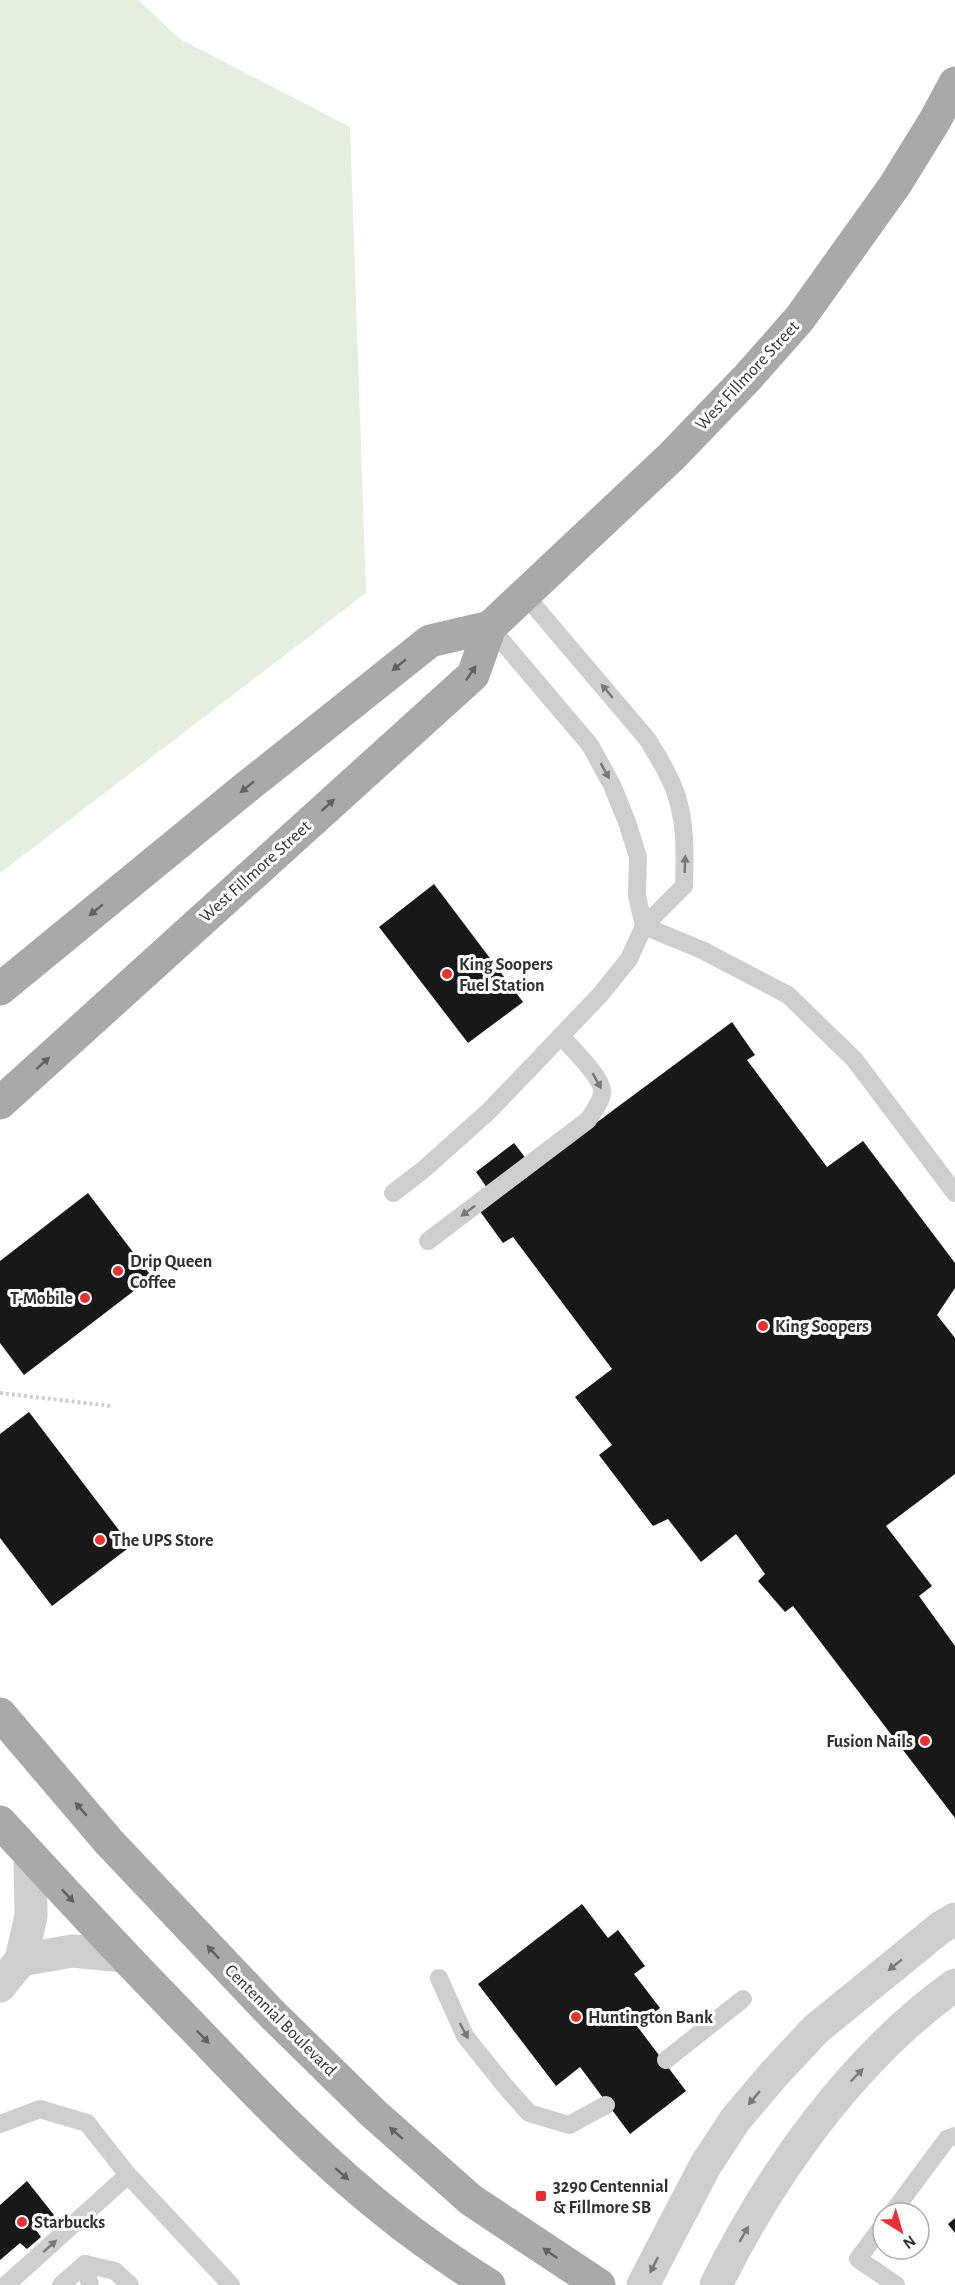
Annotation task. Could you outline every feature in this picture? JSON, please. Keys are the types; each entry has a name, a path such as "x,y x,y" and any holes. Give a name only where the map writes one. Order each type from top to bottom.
{"main road":[{"name":"West Fillmore Street","path":"0,1102 473,675 490,627 672,456 748,377 800,318 895,185 934,122 955,82"},
{"name":"West Fillmore Street","path":"0,989 238,794 430,641 490,627"},
{"name":"Centennial Boulevard","path":"0,1714 117,1850 270,2012 373,2113 471,2200 599,2285"},
{"path":"0,1822 222,2058 327,2161 380,2208 432,2248 489,2285"}],"street":[{"path":"0,1986 21,1960 31,1916 30,1856"},
{"path":"643,2285 705,2166 735,2120 774,2074 816,2029 950,1931"},
{"path":"21,1960 72,1951 124,1956"},
{"path":"716,2285 764,2199 805,2136 849,2083 896,2034 955,1985"}],"lane":[{"path":"393,1193 423,1170 489,1111 600,995 629,959 644,926 684,886 685,852 682,819 676,793 648,740 525,595"},
{"path":"490,627 590,745 612,785 638,857 637,896 644,926"},
{"path":"644,926 702,950 788,995 854,1059 955,1193"},
{"path":"428,1241 588,1120 603,1093 600,1081 561,1036"},
{"path":"439,1978 465,2036 504,2086 529,2113 569,2125 606,2105"},
{"path":"666,2060 743,1999"},
{"path":"0,2124 40,2109 87,2123 128,2175 229,2284"},
{"path":"901,2201 947,2139 955,2136"},
{"path":"6,2285 128,2175"},
{"path":"871,2241 858,2259 896,2285"},
{"path":"61,2285 85,2264"},
{"path":"85,2264 90,2285"},
{"path":"85,2264 115,2271 130,2285"}],"path":[{"path":"0,1393 111,1406"}],"green space":[{"path":"0,0 138,0 180,39 350,127 366,593 0,873"}],"building":[{"path":"434,884 523,1002 468,1043 379,927"},
{"name":"King Soopers","path":"732,1022 755,1055 747,1060 827,1167 863,1141 955,1263 955,1288 937,1315 955,1338 955,1474 886,1526 932,1586 919,1596 955,1646 955,1818 793,1606 785,1612 758,1581 765,1574 736,1534 701,1562 668,1519 653,1526 599,1455 612,1445 575,1397 612,1369 513,1237 503,1243 479,1210 494,1198 476,1172 514,1143 534,1169"},
{"path":"88,1193 152,1277 24,1375 0,1343 0,1261"},
{"path":"29,1412 131,1546 52,1606 0,1538 0,1434"},
{"name":"Huntington Bank","path":"582,1904 608,1938 618,1930 645,1966 634,1974 660,2008 637,2026 686,2091 630,2134 580,2067 556,2086 478,1984"},
{"name":"Starbucks","path":"27,2181 54,2215 36,2230 41,2237 27,2249 20,2243 0,2260 0,2205"},
{"path":"955,2218 955,2233 948,2224"}],"place":[{"name":"King Soopers Fuel Station","path":"447,974"},
{"name":"Drip Queen Coffee","path":"118,1271"},
{"name":"T-Mobile","path":"85,1298"},
{"name":"King Soopers","path":"763,1326"},
{"name":"The UPS Store","path":"100,1540"},
{"name":"Fusion Nails","path":"925,1741"},
{"name":"Huntington Bank","path":"576,2017"},
{"name":"3290 Centennial & Fillmore SB","path":"541,2196"},
{"name":"Starbucks","path":"22,2222"}]}
